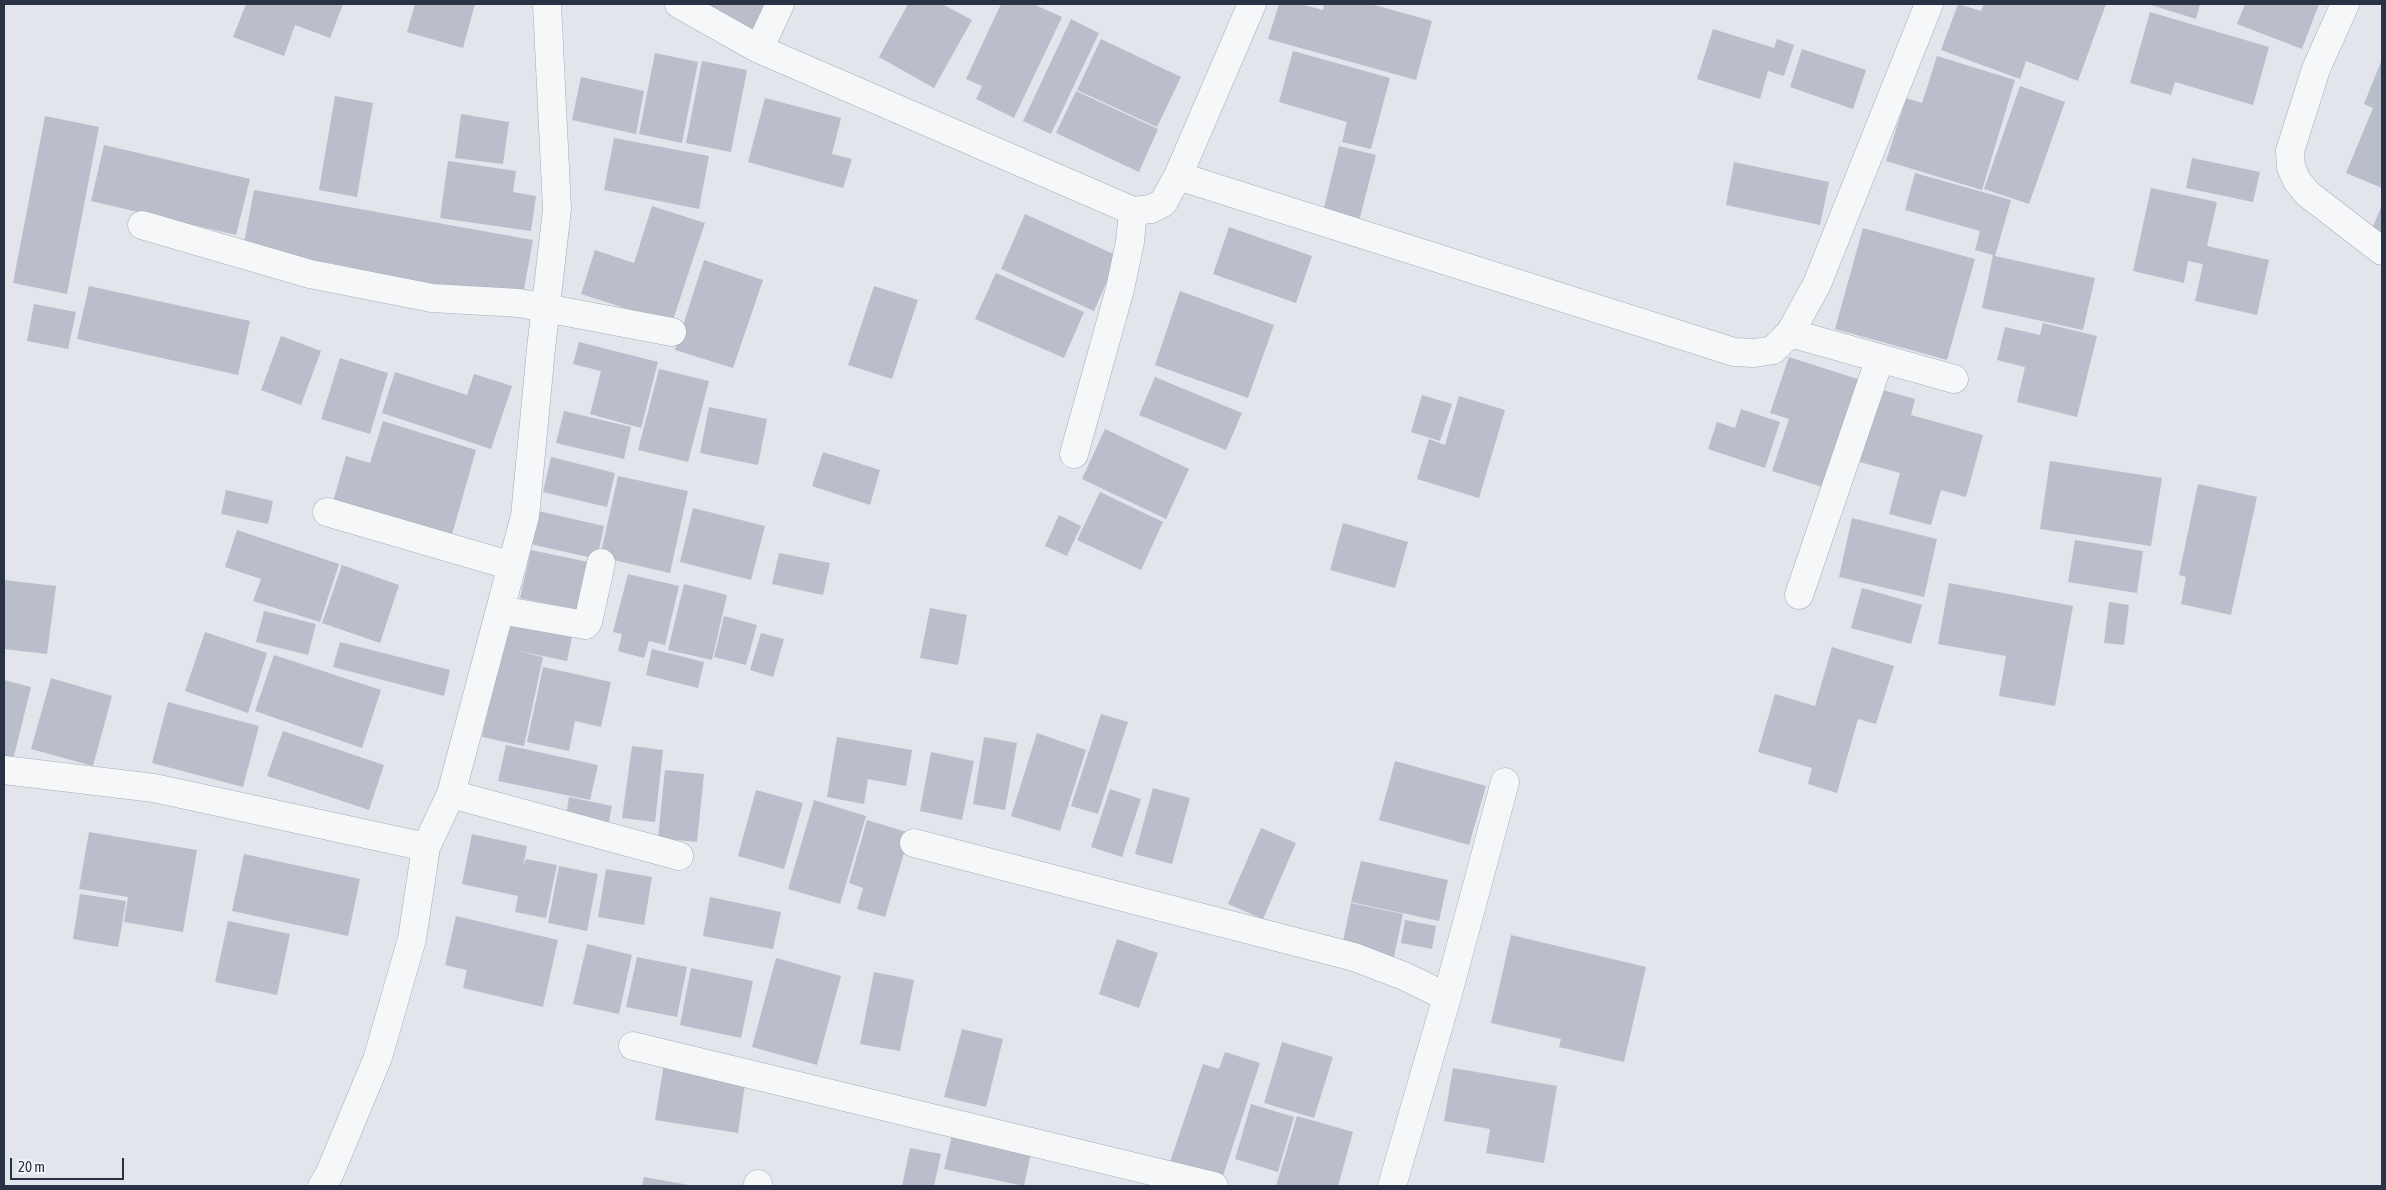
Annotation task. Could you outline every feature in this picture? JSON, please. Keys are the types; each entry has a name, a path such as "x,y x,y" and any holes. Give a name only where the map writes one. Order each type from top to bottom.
{"street":[{"path":"322,1186 329,1175 378,1057 412,939 426,847 451,794 525,516 557,209 547,4"},
{"path":"679,4 759,49 1133,211 1151,209 1163,203 1178,176 1252,4"},
{"path":"759,49 780,4"},
{"path":"1178,176 1734,352 1754,353 1774,350 1790,334 1817,284 1929,4"},
{"path":"2345,4 2316,69 2290,151 2291,167 2297,181 2308,194 2382,251"},
{"path":"1074,454 1120,289 1130,242 1133,211"},
{"path":"142,225 310,274 432,298 519,303 672,332"},
{"path":"1790,334 1954,379"},
{"path":"1799,595 1880,358"},
{"path":"327,512 512,566"},
{"path":"500,610 585,625 588,622 600,563"},
{"path":"4,770 154,788 426,847"},
{"path":"1392,1186 1447,997 1505,782"},
{"path":"451,794 679,856"},
{"path":"914,843 1354,957 1404,976 1447,997"},
{"path":"633,1046 1214,1186"}],"building":[{"path":"246,4 343,4 330,38 295,25 284,56 233,37"},
{"path":"415,4 475,4 463,48 407,32"},
{"path":"695,4 775,4 762,33"},
{"path":"908,4 942,4 972,20 934,88 879,57"},
{"path":"1001,4 1033,4 1062,17 1014,118 976,99 982,86 966,79"},
{"path":"1279,4 1300,4 1323,10 1324,4 1371,4 1432,21 1416,80 1268,39"},
{"path":"1958,4 1981,11 1984,4 2106,4 2078,81 2026,61 2020,79 1941,50"},
{"path":"2148,4 2200,4 2196,19"},
{"path":"2245,4 2319,4 2302,49 2237,24"},
{"path":"2150,12 2269,47 2253,105 2175,82 2171,95 2130,83"},
{"path":"1071,19 1099,33 1051,134 1023,121"},
{"path":"1713,29 1774,48 1777,39 1794,45 1784,76 1768,71 1760,99 1697,79"},
{"path":"1101,39 1181,77 1157,127 1077,90"},
{"path":"1802,49 1866,70 1853,109 1790,87"},
{"path":"1293,51 1390,78 1371,149 1342,142 1347,122 1279,102"},
{"path":"655,53 698,62 682,143 639,134"},
{"path":"1937,56 2015,80 1982,190 1886,161 1906,98 1922,103"},
{"path":"2382,59 2382,188 2346,173 2373,108 2364,104"},
{"path":"702,61 747,70 731,152 686,143"},
{"path":"581,77 644,91 636,134 572,120"},
{"path":"2020,86 2065,102 2029,204 1984,189"},
{"path":"1076,91 1158,129 1139,172 1056,133"},
{"path":"335,96 373,103 357,197 319,190"},
{"path":"765,98 841,118 832,154 852,159 843,188 748,162"},
{"path":"461,114 509,122 503,164 455,158"},
{"path":"45,116 99,127 67,294 13,283"},
{"path":"614,138 709,156 699,209 604,190"},
{"path":"104,145 250,179 236,235 91,201"},
{"path":"1339,146 1376,155 1358,225 1322,216"},
{"path":"2192,158 2260,172 2253,202 2186,188"},
{"path":"448,161 516,171 513,192 536,196 531,231 440,218"},
{"path":"1734,162 1829,182 1820,225 1726,205"},
{"path":"1915,173 2011,200 1995,256 2095,278 2083,330 1982,308 1993,255 1975,250 1980,231 1905,210"},
{"path":"2151,188 2217,202 2207,246 2269,260 2257,315 2195,301 2203,264 2188,261 2184,283 2133,271"},
{"path":"254,190 533,240 522,300 349,277 351,267 243,248"},
{"path":"2382,205 2382,236 2371,231"},
{"path":"652,206 705,223 672,323 581,294 595,250 634,263"},
{"path":"1025,214 1118,256 1094,311 1001,269"},
{"path":"1229,227 1312,256 1296,303 1213,274"},
{"path":"1863,228 1975,259 1947,360 1835,329"},
{"path":"704,260 763,280 733,368 675,350"},
{"path":"996,273 1084,312 1064,358 975,319"},
{"path":"89,286 250,321 238,375 77,339"},
{"path":"874,286 918,300 892,379 848,365"},
{"path":"1180,291 1274,325 1248,398 1155,365"},
{"path":"34,304 76,312 68,349 27,341"},
{"path":"2043,323 2097,336 2077,417 2017,402 2025,367 1997,360 2005,327 2040,335"},
{"path":"281,336 321,351 301,405 261,390"},
{"path":"579,342 658,362 641,428 590,414 601,371 573,364"},
{"path":"1789,357 1867,382 1832,490 1772,471 1789,419 1770,413"},
{"path":"340,358 388,373 370,434 321,419"},
{"path":"659,369 709,381 688,462 638,450"},
{"path":"395,372 467,395 474,374 512,386 491,449 382,413"},
{"path":"1155,377 1242,413 1226,450 1139,415"},
{"path":"1876,388 1915,399 1911,415 1983,435 1966,497 1941,490 1931,525 1889,514 1900,473 1856,461"},
{"path":"1422,395 1452,404 1440,441 1411,432"},
{"path":"1459,396 1505,410 1479,498 1417,479 1429,439 1445,445"},
{"path":"709,407 767,419 758,465 700,453"},
{"path":"1741,409 1780,422 1765,468 1708,449 1717,422 1735,428"},
{"path":"564,411 631,427 624,459 556,443"},
{"path":"383,421 476,450 451,538 333,502 346,456 370,463"},
{"path":"1105,429 1189,469 1166,519 1082,479"},
{"path":"823,452 880,470 870,505 812,486"},
{"path":"551,457 615,473 607,507 543,492"},
{"path":"2050,461 2162,478 2151,546 2040,529"},
{"path":"618,476 688,491 670,573 600,557"},
{"path":"2198,484 2257,497 2231,615 2181,604 2186,577 2179,575"},
{"path":"226,490 273,501 268,524 221,514"},
{"path":"1100,492 1163,522 1141,570 1077,540"},
{"path":"693,508 765,526 751,580 680,562"},
{"path":"538,511 604,526 597,559 530,544"},
{"path":"1059,515 1081,526 1067,556 1045,546"},
{"path":"1852,518 1937,539 1924,597 1839,577"},
{"path":"1343,523 1408,542 1395,588 1330,570"},
{"path":"237,530 339,564 320,622 253,601 261,579 225,567"},
{"path":"2075,540 2143,551 2137,593 2068,582"},
{"path":"531,550 588,562 577,610 520,598"},
{"path":"779,553 830,563 823,595 772,584"},
{"path":"342,565 399,585 380,643 322,623"},
{"path":"628,574 679,586 665,645 649,641 644,658 618,651 622,634 613,632"},
{"path":"4,580 56,586 47,654 4,649"},
{"path":"1949,583 2073,606 2055,706 1999,696 2006,656 1938,644"},
{"path":"684,584 727,595 712,660 668,650"},
{"path":"1862,588 1922,605 1911,644 1851,628"},
{"path":"2109,602 2129,605 2124,645 2104,643"},
{"path":"930,608 967,615 958,665 920,658"},
{"path":"264,611 316,624 308,655 256,642"},
{"path":"511,614 574,627 567,661 514,650 543,657 524,746 482,737 501,648 504,649"},
{"path":"724,616 757,625 746,665 714,657"},
{"path":"205,632 267,653 248,713 185,691"},
{"path":"761,633 784,639 773,677 750,670"},
{"path":"340,642 450,670 444,696 333,667"},
{"path":"1832,647 1894,666 1876,724 1858,719 1837,793 1808,784 1812,768 1758,752 1775,694 1815,706"},
{"path":"652,649 704,662 698,688 646,675"},
{"path":"274,655 381,690 362,748 255,711"},
{"path":"543,667 611,682 601,727 575,721 569,751 527,742"},
{"path":"51,678 112,696 93,766 31,749"},
{"path":"4,680 31,687 11,768 4,766"},
{"path":"168,702 259,726 243,787 152,763"},
{"path":"1101,714 1128,722 1098,814 1071,806"},
{"path":"283,731 384,765 369,810 267,776"},
{"path":"1037,733 1086,750 1060,831 1011,816"},
{"path":"837,737 912,750 906,786 868,779 864,804 827,797"},
{"path":"984,737 1017,743 1005,810 973,804"},
{"path":"506,745 598,765 590,800 498,781"},
{"path":"632,746 663,750 655,822 622,818"},
{"path":"931,752 974,761 962,820 920,811"},
{"path":"1395,761 1486,786 1469,845 1379,820"},
{"path":"665,770 704,774 697,842 658,838"},
{"path":"1153,788 1190,798 1172,864 1135,854"},
{"path":"1110,789 1141,799 1122,857 1091,847"},
{"path":"756,790 803,803 784,869 738,856"},
{"path":"569,797 612,806 607,831 565,823"},
{"path":"814,800 866,816 840,904 788,889"},
{"path":"867,820 910,833 885,917 857,909 863,888 849,883"},
{"path":"1261,828 1296,843 1263,919 1228,904"},
{"path":"89,832 197,850 183,932 124,922 128,897 79,889"},
{"path":"472,834 527,846 523,866 526,859 557,865 546,918 515,912 518,896 462,884"},
{"path":"244,854 360,879 348,936 232,911"},
{"path":"1361,861 1448,880 1439,921 1351,902"},
{"path":"559,866 598,874 587,931 548,923"},
{"path":"606,869 652,877 644,925 598,917"},
{"path":"80,894 126,901 118,947 73,939"},
{"path":"710,897 781,912 773,949 703,936"},
{"path":"1351,903 1403,914 1394,957 1342,946"},
{"path":"456,916 558,940 543,1007 463,988 467,970 445,965"},
{"path":"1405,920 1436,926 1432,949 1401,943"},
{"path":"228,921 290,934 277,995 215,982"},
{"path":"1511,935 1646,967 1624,1062 1559,1047 1561,1039 1491,1023"},
{"path":"1117,939 1158,953 1139,1008 1099,994"},
{"path":"587,944 632,955 619,1014 573,1004"},
{"path":"637,957 687,967 677,1017 626,1007"},
{"path":"776,958 841,976 817,1065 752,1047"},
{"path":"691,968 753,981 741,1038 680,1025"},
{"path":"874,972 914,980 900,1051 860,1044"},
{"path":"962,1029 1003,1039 986,1107 944,1097"},
{"path":"1282,1042 1333,1057 1314,1118 1264,1103"},
{"path":"1225,1052 1260,1063 1221,1182 1169,1165 1203,1064 1219,1069"},
{"path":"664,1063 746,1077 738,1133 655,1120"},
{"path":"1453,1068 1557,1086 1544,1163 1486,1153 1490,1129 1444,1121"},
{"path":"1251,1104 1294,1117 1278,1172 1235,1159"},
{"path":"1297,1116 1353,1132 1338,1186 1276,1186"},
{"path":"953,1131 1032,1148 1024,1186 944,1169"},
{"path":"910,1148 941,1154 934,1186 902,1186"},
{"path":"644,1177 689,1185 689,1186 642,1186"}]}
